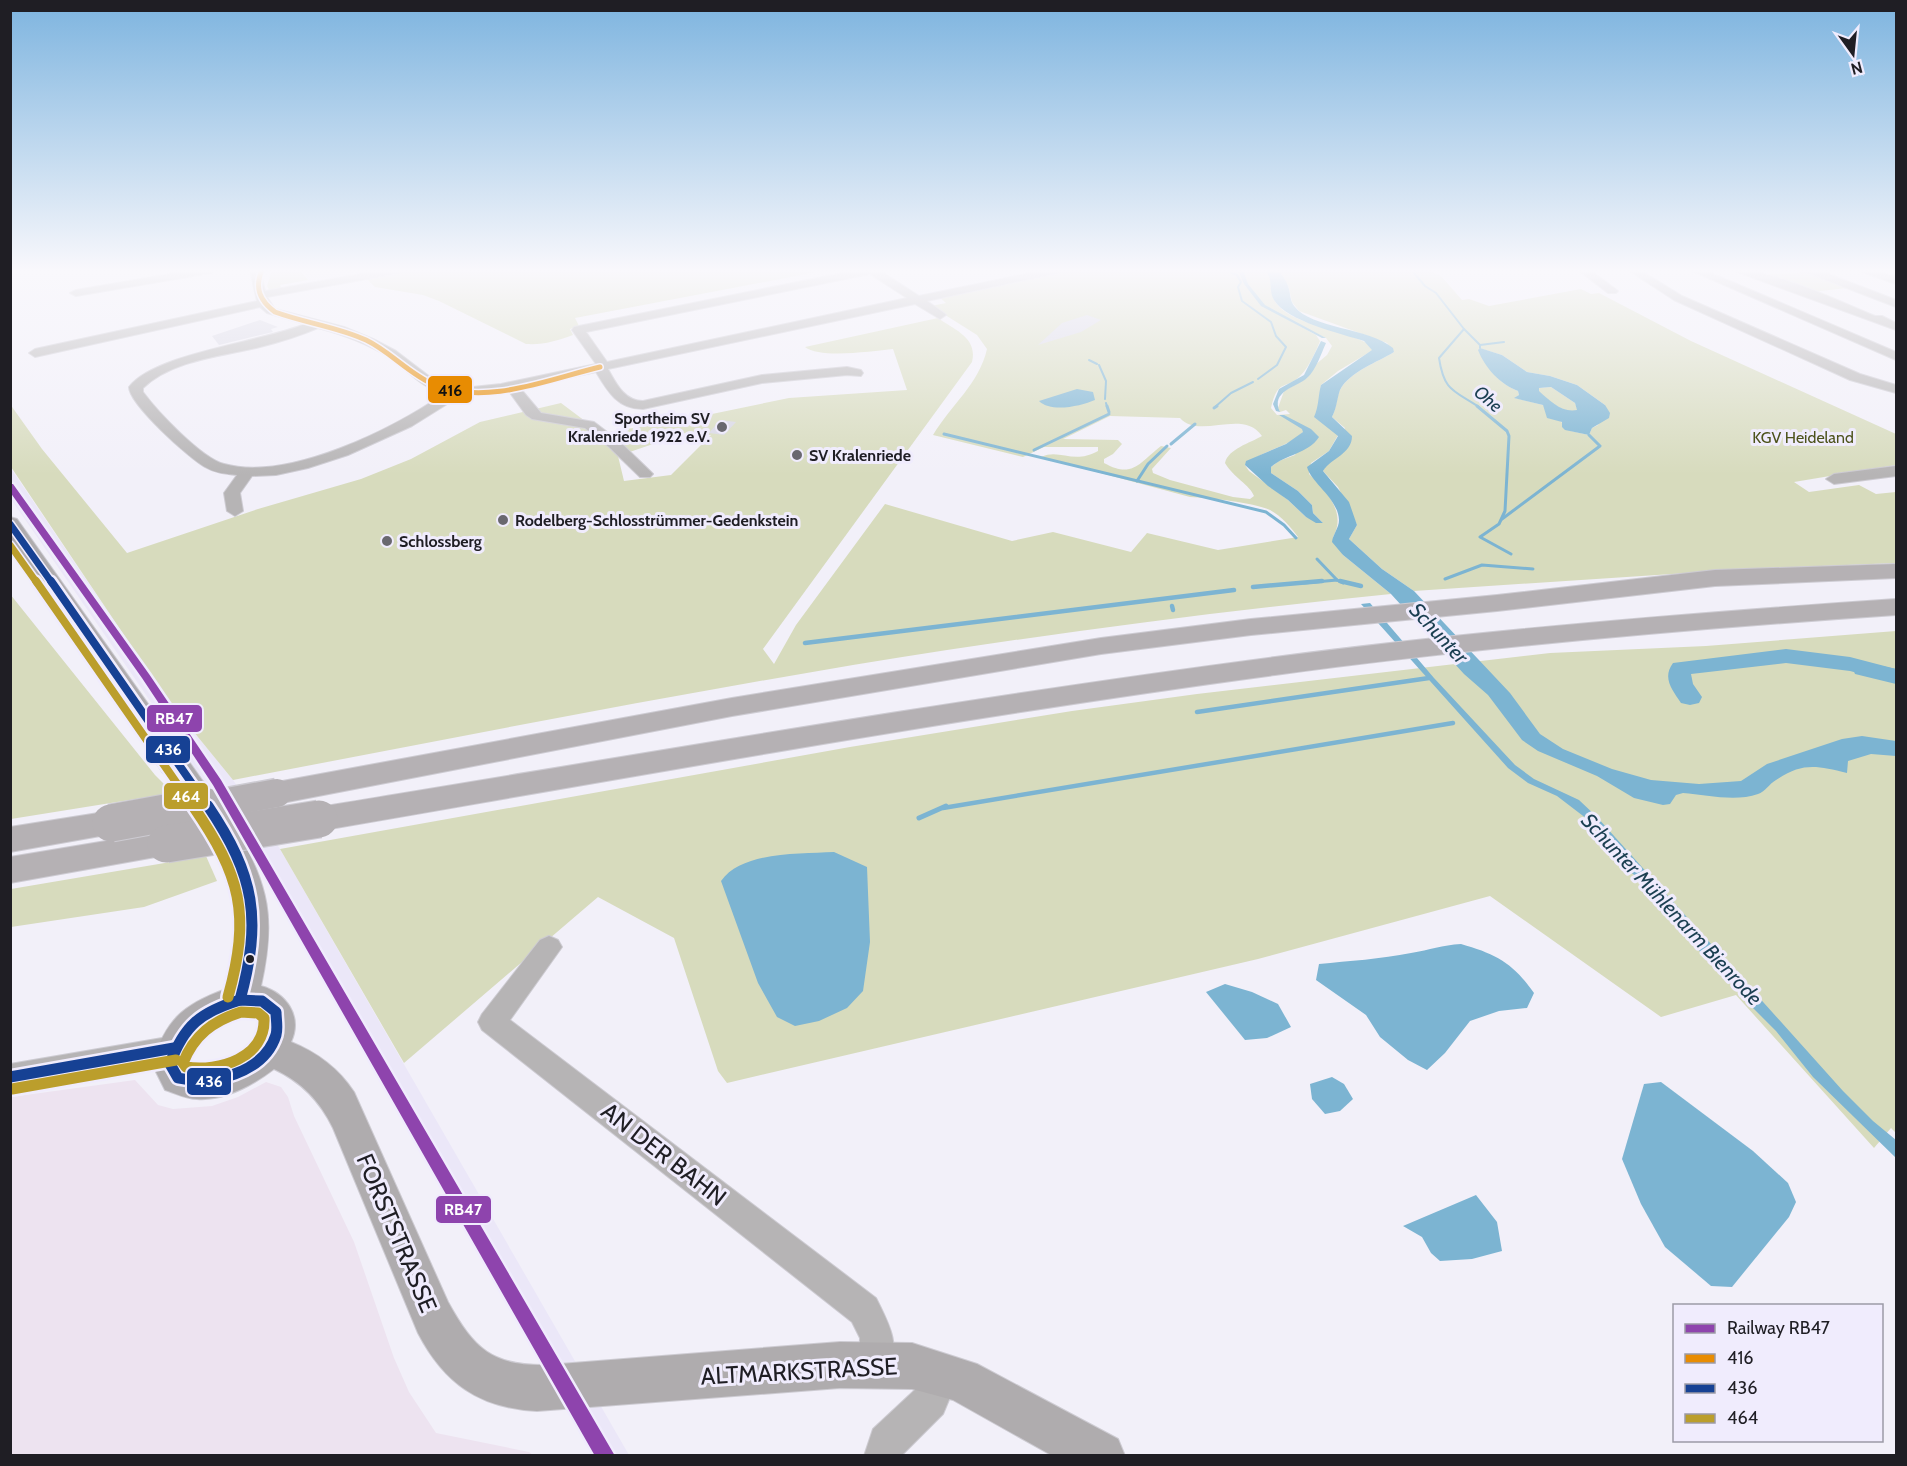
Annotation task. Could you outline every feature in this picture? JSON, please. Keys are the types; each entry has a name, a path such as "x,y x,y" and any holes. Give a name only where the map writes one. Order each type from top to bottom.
{"highway":[{"path":"1497,603 1715,578 1896,571"},
{"path":"10,840 885,680 1101,646 1331,618 1497,603 1672,591 1896,584"},
{"path":"10,870 1162,682 1200,687 1368,660 1539,642 1687,622 1896,607"},
{"path":"1539,642 1896,622"}],"main road":[{"path":"10,523 194,787 246,878 254,915 250,959 240,1000"},
{"path":"240,1000 262,1001 276,1012 278,1029 266,1050 251,1065 232,1077 218,1082 192,1084 182,1081 171,1067 174,1048 186,1029 217,1007 240,1000"},
{"name":"FORSTSTRASSE","path":"266,1050 309,1069 324,1081 335,1095 351,1126 431,1314 456,1354 487,1378 527,1389 547,1388"},
{"name":"ALTMARKSTRASSE","path":"547,1388 876,1364 912,1366 942,1373 995,1397 1101,1455"}],"street":[{"path":"35,352 93,338"},
{"path":"275,338 164,369 145,377 135,387 136,392 142,401 207,463 220,469 247,472 293,466 357,446 409,424 456,392"},
{"path":"362,338 376,344 434,386 456,392 512,386 735,338"},
{"path":"584,338 598,355 602,364 600,367 623,399 639,405 771,378 847,371 856,373"},
{"path":"1769,338 1855,377 1890,388 1896,378"},
{"path":"1855,338 1896,356"},
{"path":"512,386 531,412 537,416 589,425 614,444 645,474"},
{"path":"1834,479 1896,471"},
{"path":"235,511 232,493 247,472"},
{"name":"AN DER BAHN","path":"549,947 492,1022 864,1310 877,1337 876,1364"},
{"path":"10,1077 174,1048"},
{"path":"882,1455 886,1442 930,1401 942,1373"}],"shaded area":[{"path":"10,467 167,699 233,780 280,849 629,1455 592,1455 350,1029 269,880 142,689 11,499"},
{"path":"135,1080 158,1105 173,1109 212,1106 238,1097 266,1082 281,1087 288,1097 294,1116 354,1242 394,1358 409,1392 436,1433 529,1452 533,1455 11,1455 11,1097"}],"green space":[{"path":"515,338 562,338 550,342 526,344"},
{"path":"844,338 966,338 972,347 972,362 763,649 774,664 796,625 885,504 1012,541 1053,532 1131,552 1147,533 1218,550 1298,537 1278,515 1262,507 1190,497 1041,457 1054,454 1081,457 1098,451 1098,447 1044,447 1023,457 933,435 978,373 987,349 979,338 1318,338 1320,341 1307,368 1296,380 1283,386 1277,392 1271,408 1277,415 1290,414 1286,410 1280,412 1278,408 1284,391 1307,378 1315,365 1327,355 1332,346 1326,338 1356,338 1370,345 1373,350 1338,371 1321,385 1318,409 1331,429 1338,435 1329,451 1311,463 1309,474 1333,502 1338,519 1333,537 1343,555 1391,594 1113,627 857,664 233,780 167,699 11,467 10,404 42,449 127,553 258,509 361,479 411,459 480,422 561,403 601,433 678,421 789,398 907,390 893,349 822,353 805,347","holes":["1110,416 1180,418 1188,424 1198,426 1244,424 1254,428 1262,436 1235,450 1225,463 1254,496 1250,499 1233,497 1170,480 1153,473 1152,469 1171,448 1161,446 1135,467 1122,469 1104,463 1104,459 1113,454 1122,444 1118,440 1063,439","688,432 711,435 671,475 624,481 618,456","1303,432 1295,455 1279,461 1271,467 1271,473 1298,491 1312,505 1313,513 1323,523 1306,517 1288,500 1249,471 1245,465"]},
{"name":"KGV Heideland","path":"1374,338 1686,338 1896,434 1896,465 1794,482 1809,492 1859,485 1876,494 1896,492 1896,563 1748,569 1414,591 1382,569 1349,539 1357,525 1338,487 1323,471 1345,428 1332,417 1340,390 1357,373 1394,352 1387,343","holes":["1479,348 1502,355 1527,372 1550,376 1577,385 1605,405 1598,425 1592,428 1589,435 1571,431 1543,405 1515,398 1519,395 1518,391 1494,374"]},
{"path":"1551,387 1575,403 1578,411 1562,409 1539,392 1539,388"},
{"path":"10,594 155,775 173,793 11,819"},
{"path":"1896,631 1896,1133 1891,1128 1874,1148 1736,995 1661,1017 1490,896 1258,959 727,1083 718,1071 674,938 598,897 404,1063 280,849 850,747 1072,711 1197,694 1550,653 1706,646"},
{"path":"206,856 217,881 144,907 11,927 11,889"}],"water":[{"name":"Schunter","path":"1356,338 1376,338 1393,348 1394,352 1357,373 1340,390 1332,417 1352,436 1351,442 1345,452 1323,471 1349,502 1357,525 1349,539 1382,569 1414,591 1510,693 1540,734 1563,749 1612,769 1651,780 1699,784 1741,781 1767,764 1842,739 1862,736 1896,741 1896,756 1871,754 1848,761 1847,773 1818,767 1794,770 1760,793 1740,798 1683,793 1676,795 1670,804 1663,805 1634,798 1597,776 1538,751 1522,740 1488,695 1464,674 1391,594 1343,555 1332,542 1339,523 1338,512 1307,467 1329,451 1338,436 1314,417 1321,385 1372,350 1364,341"},
{"path":"1321,341 1326,343 1313,371 1303,381 1282,394 1278,405 1280,412 1276,411 1273,404 1279,389 1304,375"},
{"path":"1480,348 1502,355 1527,372 1550,376 1577,385 1605,405 1610,413 1609,418 1592,428 1589,435 1565,430 1562,422 1547,418 1543,405 1514,398 1519,395 1518,391 1494,375 1478,350","holes":["1551,387 1575,403 1577,410 1561,408 1543,395 1539,388"]},
{"path":"1077,389 1093,392 1095,400 1058,408 1044,405 1039,401"},
{"path":"1279,415 1284,415 1311,429 1319,437 1303,451 1271,467 1271,473 1298,491 1312,505 1313,513 1323,523 1316,523 1306,517 1245,465 1246,461 1286,444 1303,432 1302,429"},
{"name":"Schunter Mühlenarm Bienrode","path":"1370,603 1434,678 1515,765 1534,779 1579,800 1597,817 1843,1091 1896,1140 1896,1158 1813,1077 1776,1031 1747,1002 1741,991 1720,974 1687,937 1674,916 1645,883 1629,871 1591,822 1557,796 1528,783 1508,768 1361,604"},
{"path":"1849,659 1896,669 1896,684 1855,674"},
{"path":"834,852 867,867 870,942 863,991 847,1008 819,1021 795,1026 777,1017 758,983 721,881 730,871 757,859 788,854"},
{"path":"1461,944 1503,961 1519,974 1534,993 1527,1008 1499,1011 1470,1021 1445,1053 1427,1070 1408,1060 1380,1037 1366,1015 1316,980 1319,964 1388,957"},
{"path":"1225,984 1252,992 1278,1004 1291,1027 1267,1038 1245,1040 1206,992"},
{"path":"1332,1077 1344,1084 1353,1099 1340,1111 1325,1114 1312,1099 1310,1084"},
{"path":"1661,1082 1753,1151 1788,1183 1796,1202 1789,1217 1732,1287 1711,1286 1665,1247 1641,1204 1622,1159 1644,1084"},
{"path":"1476,1195 1497,1222 1502,1251 1472,1259 1440,1261 1431,1253 1422,1237 1403,1226"}],"building":[{"path":"214,338 246,338 219,345"},
{"path":"1045,338 1060,338 1038,345"},
{"name":"Sportheim SV Kralenriede 1922 e.V.","path":"720,420 736,422 724,435 709,433"}],"waterway":[{"path":"1258,379 1277,365 1286,347 1278,338"},
{"name":"Ohe","path":"1456,338 1439,358 1441,369 1447,384 1456,393 1479,407"},
{"path":"1473,338 1480,345"},
{"path":"1480,345 1504,342"},
{"path":"1089,360 1097,364"},
{"path":"1099,365 1106,381 1105,399"},
{"path":"1215,407 1231,393 1253,382"},
{"path":"1106,403 1107,407"},
{"path":"1107,406 1109,412"},
{"name":"Ohe","path":"1477,406 1507,431 1509,436 1505,511 1499,524 1480,537 1511,554"},
{"path":"1034,450 1109,414"},
{"path":"1171,444 1195,424"},
{"path":"944,434 1137,481"},
{"path":"1502,519 1600,446 1589,435"},
{"path":"1137,481 1148,464 1167,446"},
{"path":"1137,481 1266,512 1284,525 1296,538"},
{"path":"10,550 28,566 39,582"},
{"path":"1317,559 1337,580"},
{"path":"1445,579 1482,565 1533,569"},
{"path":"1304,583 1337,580"},
{"path":"1337,580 1343,583"},
{"path":"1253,587 1322,581"},
{"path":"1340,581 1361,586"},
{"path":"805,643 1234,590"},
{"path":"45,591 52,602"},
{"path":"54,606 58,610"},
{"path":"1172,606 1173,610"},
{"path":"60,614 66,623"},
{"path":"69,628 111,691"},
{"path":"1690,697 1680,680 1681,668 1786,656 1850,664 1896,676"},
{"path":"1197,712 1429,678"},
{"path":"114,697 139,734"},
{"path":"943,808 1453,723"},
{"path":"146,745 164,772"},
{"path":"919,818 946,806"}],"rail line":[{"name":"RB47","path":"10,486 146,676 217,783 606,1456"}],"transit line":[{"name":"416","path":"362,338 426,380 453,391 473,392 517,388 600,367"},
{"name":"436","path":"10,524 199,793 236,854 251,897 254,923 249,962 240,1000"},
{"name":"464","path":"10,545 202,819 224,858 239,898 242,923 237,961 228,997"},
{"name":"436","path":"240,1000 262,1001 276,1012 277,1027 272,1045 255,1063 231,1075 207,1082 192,1082 178,1078 170,1064 180,1039 187,1030 203,1015 240,1000"},
{"name":"464","path":"241,1012 258,1013 264,1018 264,1032 252,1050 231,1063 196,1069 186,1067 183,1063 198,1036 221,1019 241,1012"},
{"name":"436","path":"10,1077 174,1048"},
{"name":"464","path":"12,1089 176,1060"}],"place":[{"name":"Sportheim SV Kralenriede 1922 e.V.","path":"722,427"},
{"name":"SV Kralenriede","path":"797,455"},
{"name":"Rodelberg-Schlosstrümmer-Gedenkstein","path":"503,520"},
{"name":"Schlossberg","path":"387,541"}]}
